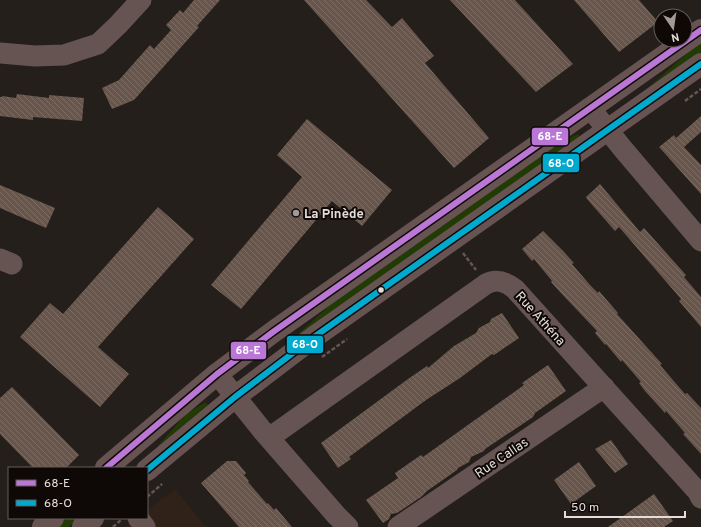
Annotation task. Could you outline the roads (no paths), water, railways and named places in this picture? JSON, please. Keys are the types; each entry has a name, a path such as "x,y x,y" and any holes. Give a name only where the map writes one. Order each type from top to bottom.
{"main road":[{"path":"107,467 217,374 273,332 701,30"},
{"path":"148,469 235,397 314,337 701,64"},
{"path":"43,527 51,519"},
{"path":"83,527 92,519"}],"street":[{"path":"118,0 118,25"},
{"path":"0,52 36,56 64,55 98,44 141,0"},
{"path":"590,108 701,241"},
{"name":"Rue Athéna","path":"269,438 486,284 494,281 505,283 515,290 698,492 701,498"},
{"path":"217,374 269,438 348,527"},
{"name":"Rue Callas","path":"398,527 604,388"},
{"path":"139,519 145,527"}],"place":[{"name":"La Pinède","path":"296,213"}]}
